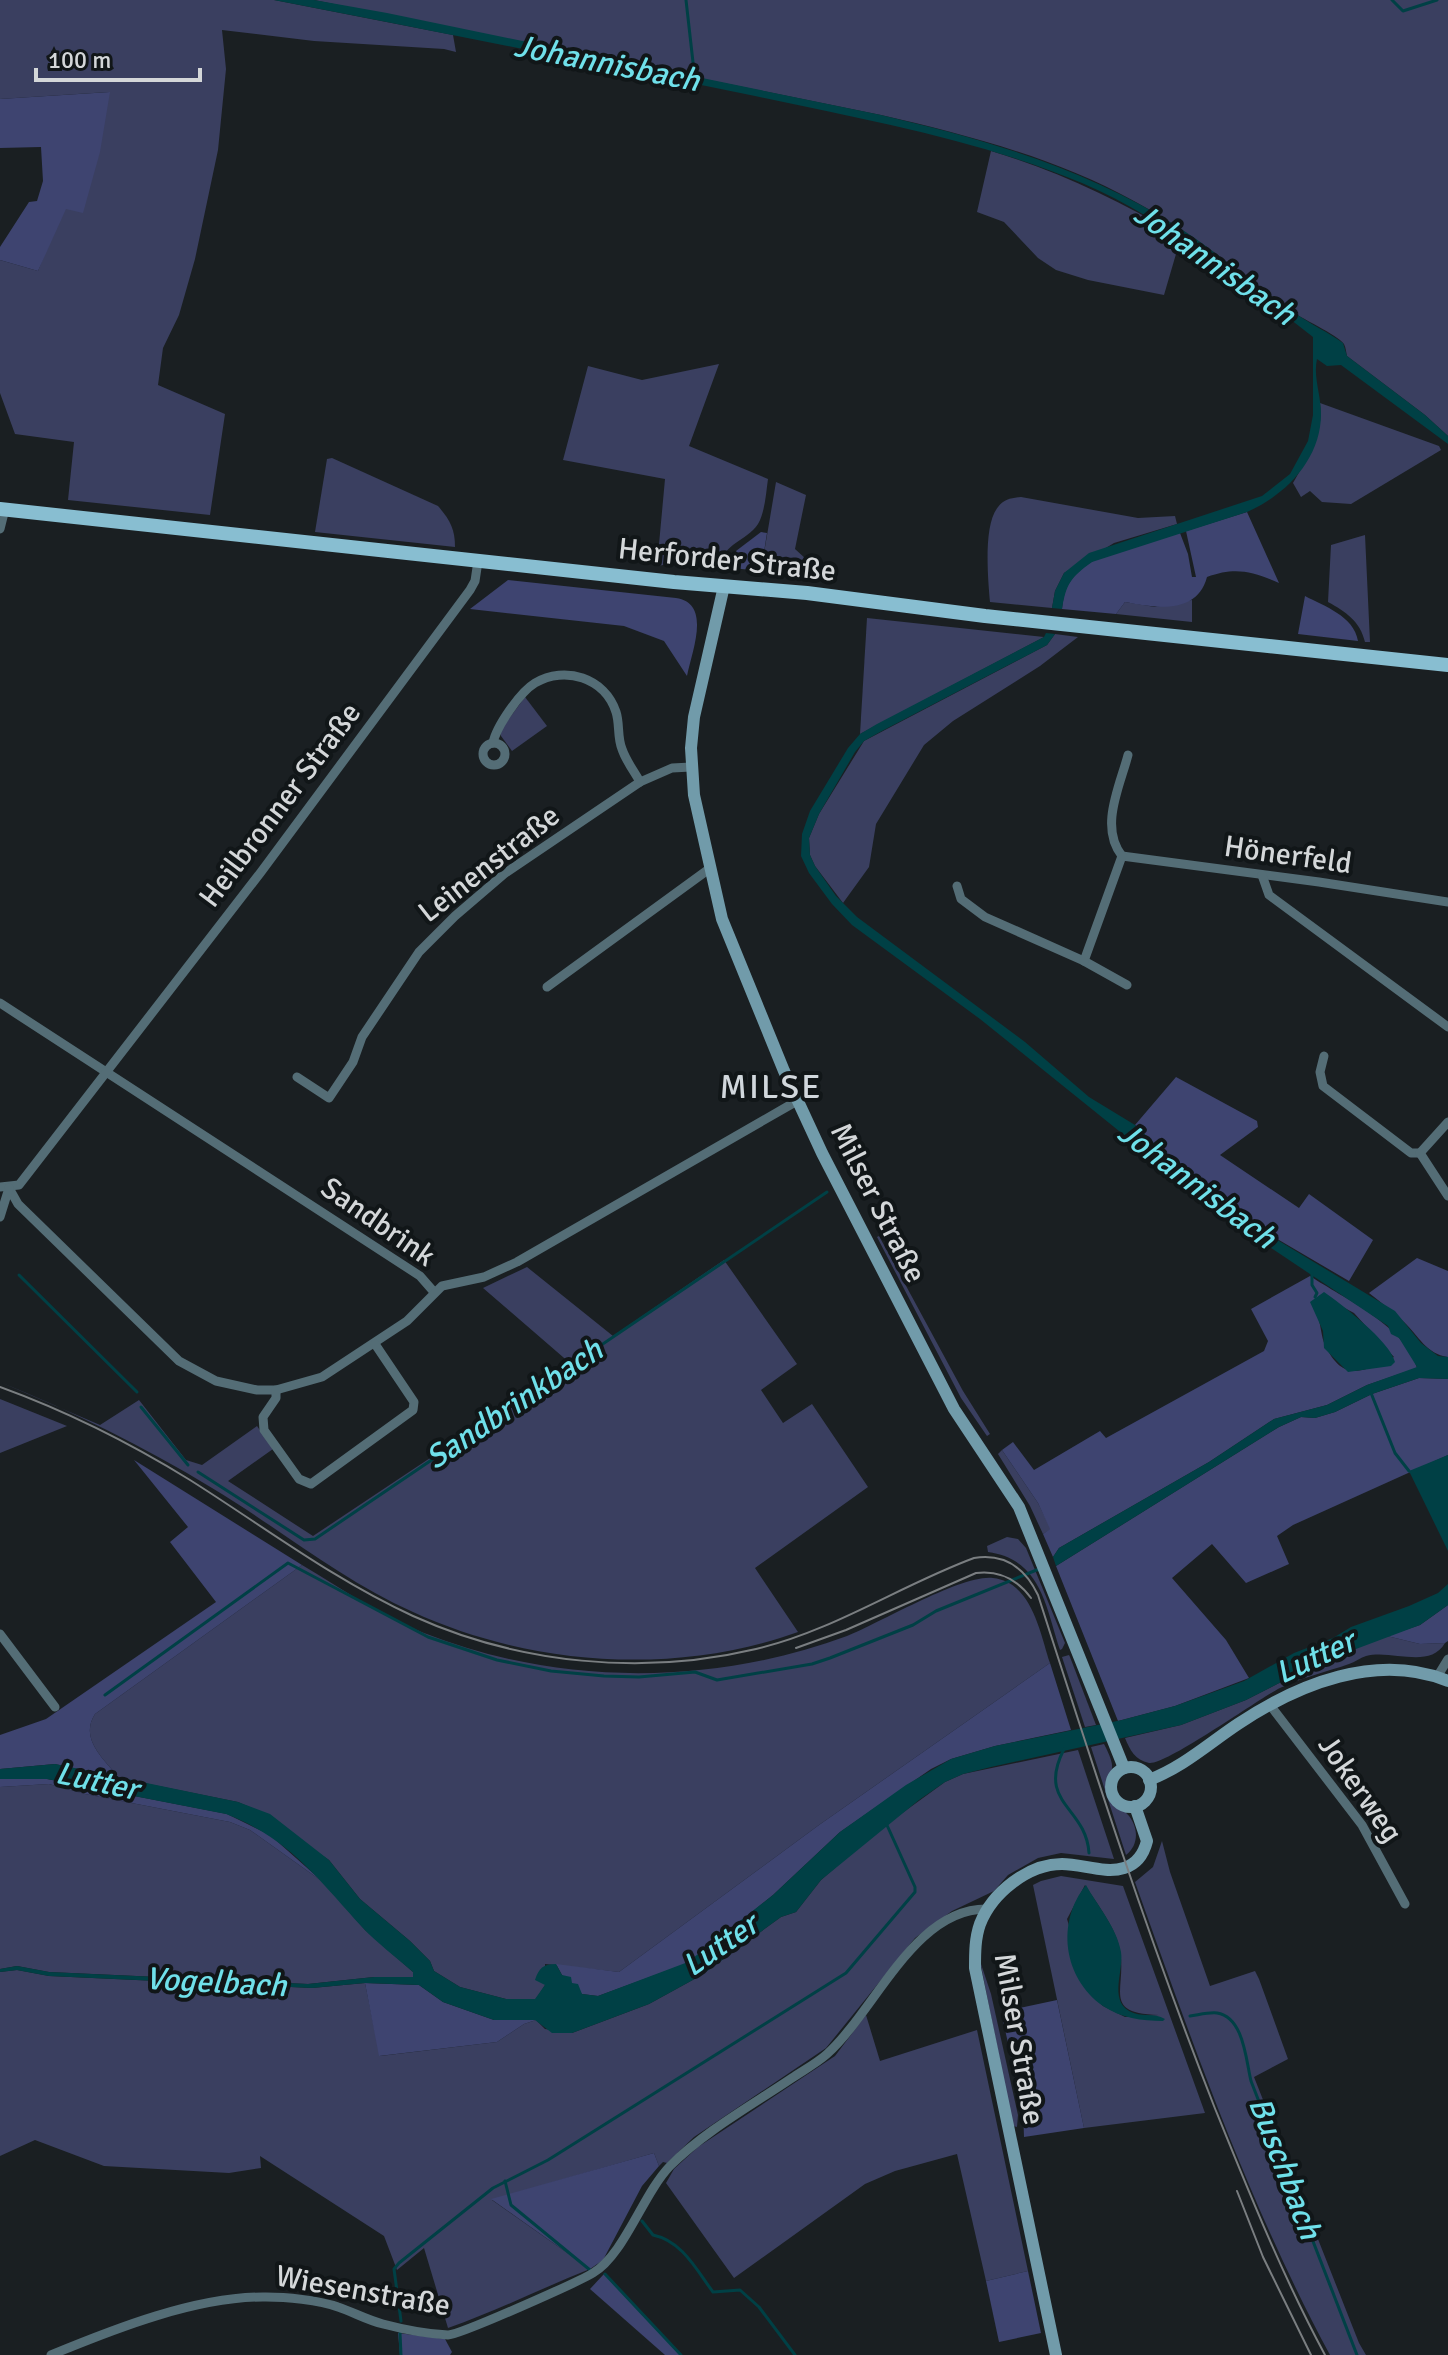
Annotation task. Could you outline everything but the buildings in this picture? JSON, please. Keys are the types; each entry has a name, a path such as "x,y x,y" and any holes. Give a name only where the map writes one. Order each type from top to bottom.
{"main road":[{"name":"Herforder Straße","path":"3,509 807,593 1040,622 1448,665"},
{"name":"Milser Straße","path":"724,586 694,717 691,767 709,869 728,934 797,1101 954,1409 1015,1500 1050,1579 1122,1761"},
{"path":"1149,1780 1178,1767 1270,1705 1322,1682 1355,1673 1393,1670 1443,1679"},
{"path":"1122,1761 1137,1768 1149,1780 1149,1794 1135,1806 1117,1801 1111,1789 1122,1761"},
{"name":"Milser Straße","path":"1056,2355 975,1968 977,1936 988,1909 1026,1873 1059,1864 1112,1870 1130,1866 1140,1857 1147,1841 1135,1806"}],"street":[{"path":"0,529 3,509"},
{"name":"Heilbronner Straße","path":"5,1187 19,1185 26,1179 108,1072 470,590 478,561"},
{"path":"493,743 497,731 531,686 552,676 578,676 595,684 610,700 617,717 621,749 640,782"},
{"path":"1084,961 1122,856 1110,821 1128,755"},
{"name":"Leinenstraße","path":"297,1077 329,1098 353,1062 362,1037 425,945 504,874 640,782 672,768 691,767"},
{"name":"Hönerfeld","path":"1122,856 1448,902"},
{"path":"547,987 709,869"},
{"path":"1262,875 1269,895 1448,1027"},
{"path":"957,886 961,899 985,917 1084,961 1127,985"},
{"name":"Sandbrink","path":"0,1003 420,1276 434,1292 442,1286 484,1277 517,1262 797,1101"},
{"path":"1324,1056 1320,1072 1323,1086 1411,1153 1420,1153 1448,1122"},
{"path":"1420,1153 1448,1196"},
{"path":"0,1217 5,1187"},
{"path":"5,1187 18,1204 179,1361 216,1381 257,1390 276,1390 322,1377 407,1321 434,1292"},
{"path":"276,1390 276,1398 263,1417 264,1430 299,1479 311,1484 413,1410 414,1402 375,1344"},
{"path":"0,1634 55,1707"},
{"path":"1443,1679 1448,1659"},
{"name":"Jokerweg","path":"1270,1705 1362,1825 1405,1904"},
{"name":"Wiesenstraße","path":"51,2355 130,2324 216,2302 265,2297 334,2305 382,2324 451,2335 591,2275 612,2256 670,2166 696,2143 827,2054 910,1950 930,1932 959,1914 976,1908 988,1909"}],"shaded area":[{"path":"0,0 274,0 453,35 456,52 222,30 226,69 218,150 195,259 179,315 163,348 158,385 225,414 210,515 68,500 74,442 15,434 0,393 0,260 38,271 109,92 0,99"},
{"path":"314,0 1448,0 1448,436 1347,356 1340,340 1288,309 1194,238 1134,201 1043,160 881,115"},
{"path":"110,92 100,152 83,213 66,209 38,271 0,260 0,247 29,202 37,201 43,181 41,147 0,148 0,99"},
{"path":"991,151 1086,187 1177,235 1176,254 1164,295 1088,280 1056,270 1038,258 1004,222 977,212"},
{"path":"719,364 689,446 768,479 762,514 753,530 726,552 721,567 675,563 657,566 665,479 563,460 588,366 642,380"},
{"path":"1320,403 1439,446 1441,450 1351,504 1322,502 1310,491 1301,497 1293,483 1317,435"},
{"path":"332,458 438,506 451,525 455,547 315,532 327,459"},
{"path":"776,482 806,495 795,549 818,570 813,576 761,571"},
{"path":"1021,497 1138,518 1175,516 1177,524 1114,543 1064,573 1055,591 1052,608 990,602 988,553 993,515 1003,502"},
{"path":"1247,512 1279,583 1251,573 1226,572 1207,577 1194,598 1174,606 1125,602 1116,614 1062,609 1068,585 1089,564 1118,550 1180,533 1192,577 1196,577 1186,531"},
{"path":"761,532 767,533 761,571 732,568 736,551"},
{"path":"1365,535 1370,642 1365,642 1360,628 1351,618 1328,602 1331,545"},
{"path":"508,580 676,598 687,602 694,609 697,630 687,676 664,641 624,626 470,609"},
{"path":"1305,596 1344,618 1358,641 1298,634"},
{"path":"1192,600 1192,622 1116,614 1125,602 1155,607"},
{"path":"867,618 1044,637 860,734"},
{"path":"1055,634 1078,637 1040,666 953,721 924,745 876,824 869,867 843,903 815,866 810,855 809,838 819,814 864,741 1047,645"},
{"path":"525,697 547,726 512,751 500,731"},
{"path":"1176,1077 1257,1121 1258,1127 1220,1155 1299,1208 1309,1194 1373,1240 1349,1281 1236,1215 1210,1190 1188,1176 1135,1125"},
{"path":"879,1236 963,1391 990,1434 987,1436 961,1398"},
{"path":"1417,1258 1448,1271 1448,1357 1428,1348 1404,1322 1369,1293"},
{"path":"724,1260 797,1364 761,1390 783,1423 812,1404 868,1487 755,1568 798,1632 751,1646 703,1655 604,1659 554,1654 506,1644 413,1612 361,1585 186,1473 61,1408 100,1425 139,1400 186,1460 202,1465 257,1426 273,1449 228,1481 313,1536 571,1364 483,1288 527,1267 613,1336"},
{"path":"1310,1276 1372,1315 1401,1339 1417,1368 1367,1385 1327,1405 1274,1419 1209,1462 1059,1548 1053,1557 1043,1534 1050,1529 1038,1503 1002,1450 1013,1442 1034,1470 1100,1431 1106,1438 1264,1351 1268,1341 1251,1309","holes":["1334,1300 1354,1313 1394,1357 1363,1370 1355,1371 1339,1365 1325,1345 1317,1314"]},
{"path":"1419,1378 1448,1379 1448,1455 1293,1525 1277,1536 1289,1564 1246,1583 1212,1544 1172,1578 1226,1640 1249,1678 1175,1706 1118,1721 1056,1566 1279,1427 1301,1417 1315,1418 1335,1412 1372,1394"},
{"path":"0,1399 67,1426 0,1453"},
{"path":"1002,1450 1038,1503 1051,1529 1043,1534 998,1454"},
{"path":"134,1460 302,1565 95,1714 90,1732 95,1748 119,1778 55,1764 0,1769 0,1735 46,1719 216,1602 170,1542 188,1527"},
{"path":"1007,1537 1018,1539 1026,1548 1065,1643 1060,1650 1045,1602 1030,1575 1020,1564 1006,1556 988,1552 987,1546"},
{"path":"302,1565 392,1619 475,1650 528,1663 635,1673 689,1671 743,1664 796,1652 847,1636 942,1591 979,1579 993,1578 1017,1589 1026,1599 1038,1624 1050,1663 819,1825 619,1972 545,1964 545,1985 536,1999 506,1999 460,1987 434,1971 430,1961 410,1941 360,1899 329,1860 252,1808 238,1802 119,1778 95,1748 90,1732 95,1714"},
{"path":"1448,1605 1448,1641 1445,1643 1420,1644 1387,1636 1420,1625"},
{"path":"1387,1636 1420,1644 1445,1643 1430,1655 1366,1656 1289,1684 1158,1761 1149,1763 1140,1760 1125,1738 1181,1725 1246,1700 1316,1664"},
{"path":"1069,1655 1096,1725 1085,1727 1062,1657"},
{"path":"1050,1663 1071,1730 995,1746 951,1759 931,1769 840,1832 773,1895 688,1963 598,1996 582,1994 562,1975 556,1964 619,1972 819,1825"},
{"path":"1104,1744 1112,1765 1106,1789 1108,1796 1129,1816 1135,1827 1136,1839 1126,1855 1091,1747"},
{"path":"1078,1750 1114,1859 1061,1853 1038,1858 1008,1875 994,1891 952,1911 915,1938 826,2048 694,2137 667,2163 659,2166 654,2153 492,2200 590,2269 448,2328 424,2248 397,2270 384,2236 260,2156 261,2168 229,2173 104,2166 35,2140 0,2156 0,1972 17,1970 49,1976 312,1988 365,1983 380,2056 497,2042 524,2024 536,2020 545,2029 572,2033 649,2004 700,1976 781,1917 796,1912 821,1880 879,1830 945,1782 963,1774"},
{"path":"0,1779 47,1779 227,1814 270,1835 323,1882 250,1830 230,1822 49,1784 0,1787"},
{"path":"49,1784 230,1822 250,1830 323,1882 365,1930 413,1972 413,1978 374,1977 308,1984 49,1972 17,1966 0,1969 0,1787"},
{"path":"1162,1841 1210,1986 1255,1971 1259,1979 1288,2059 1254,2077 1366,2355 1330,2355 1273,2240 1224,2122 1135,1882 1153,1867"},
{"path":"1061,1876 1123,1886 1205,2113 1084,2128 1033,1885","holes":["1085,1885 1111,1925 1118,1943 1120,1997 1123,2004 1141,2014 1159,2015 1125,2017 1103,2006 1090,1994 1067,1919"]},
{"path":"980,1961 991,1994 1018,2115 1017,2127 1013,2126"},
{"path":"365,1983 419,1985 443,2002 494,2020 536,2020 524,2024 497,2042 379,2056"},
{"path":"1057,2000 1084,2128 1024,2137 1023,2109 1001,2012"},
{"path":"866,2015 880,2061 977,2030 1028,2271 986,2281 957,2154 895,2171 865,2184 734,2278 666,2183 674,2169 698,2147 835,2056"},
{"path":"654,2153 659,2166 642,2186 603,2260 590,2269 491,2199"},
{"path":"1028,2271 1041,2333 999,2342 986,2281"},
{"path":"604,2274 680,2355 665,2355 590,2289"},
{"path":"398,2333 445,2339 452,2352 450,2355 400,2355"}],"water":[{"name":"Johannisbach","path":"274,0 314,0 387,13 881,115 998,146 1074,173 1146,208 1195,239 1299,316 1343,343 1347,356 1425,415 1448,436 1448,444 1341,365 1327,366 1317,359 1321,414 1319,430 1308,460 1288,485 1247,512 1092,562 1071,582 1062,609 1052,608 1055,591 1064,573 1089,553 1262,496 1290,474 1308,441 1313,415 1313,337 1202,252 1144,215 1082,183 1002,154 920,132 755,96"},
{"name":"Johannisbach","path":"1046,633 1055,634 1047,645 864,741 819,814 809,838 810,855 815,866 836,896 857,917 1025,1042 1089,1097 1135,1125 1188,1176 1210,1190 1236,1215 1395,1311 1421,1343 1438,1356 1448,1357 1448,1379 1419,1378 1372,1394 1335,1412 1315,1418 1301,1417 1279,1427 1056,1566 1053,1557 1059,1548 1209,1462 1274,1419 1327,1405 1367,1385 1417,1367 1388,1326 1232,1222 980,1019 852,925 809,873 801,856 802,834 810,811 848,748 860,734 1044,637"},
{"path":"1324,1292 1384,1344 1395,1362 1391,1366 1348,1372 1324,1348 1323,1331 1310,1302"},
{"path":"1448,1455 1448,1551 1409,1471"},
{"path":"1448,1584 1448,1605 1420,1625 1316,1664 1246,1700 1181,1725 991,1767 945,1782 821,1880 796,1912 781,1917 700,1976 649,2004 572,2033 552,2033 535,2020 494,2020 443,2002 419,1985 365,1983 312,1988 49,1976 17,1970 0,1972 0,1969 17,1966 49,1972 308,1984 374,1977 413,1977 413,1972 368,1933 302,1862 268,1835 248,1824 226,1814 47,1779 0,1779 0,1769 55,1764 238,1802 270,1814 329,1860 360,1899 410,1941 430,1961 434,1971 460,1987 506,1999 535,1999 545,1985 535,1980 538,1972 545,1966 556,1964 562,1975 571,1977 572,1983 578,1984 582,1994 598,1996 688,1962 773,1895 840,1832 906,1785 951,1759 995,1746 1175,1706 1244,1681 1294,1653 1333,1638 1351,1627 1438,1593"},
{"path":"1086,1885 1119,1943 1118,1992 1123,2006 1134,2013 1161,2017 1165,2019 1163,2021 1132,2018 1110,2010 1090,1994 1079,1980 1068,1949 1068,1932 1076,1900"}],"waterway":[{"name":"Johannisbach","path":"686,0 695,80"},
{"path":"1392,0 1403,11 1437,0"},
{"name":"Sandbrinkbach","path":"198,1472 304,1540 315,1539 827,1192"},
{"path":"1312,1274 1312,1285 1317,1293 1315,1297"},
{"name":"Sandbrinkbach","path":"19,1275 137,1392"},
{"path":"1371,1393 1395,1453 1409,1471"},
{"name":"Sandbrinkbach","path":"141,1407 188,1465"},
{"path":"105,1695 288,1563 428,1637 497,1660 551,1671 604,1676 639,1677 695,1672 717,1680 812,1664 830,1658 1039,1569"},
{"name":"Buschbach","path":"1064,1749 1057,1767 1056,1782 1059,1794 1086,1837 1089,1853"},
{"path":"401,2321 394,2269 493,2188 548,2160 846,1973 915,1892 886,1823"},
{"name":"Buschbach","path":"1190,2016 1217,2013 1226,2016 1238,2031 1251,2081 1357,2355"},
{"path":"505,2181 511,2205 590,2270"},
{"path":"642,2221 653,2235 680,2250 713,2292 740,2290 759,2307 795,2355"},
{"path":"605,2274 681,2355"},
{"path":"400,2333 401,2355"}],"tram line":[{"path":"0,1387 73,1417 144,1453 384,1602 454,1632 538,1655 582,1661 670,1662 756,1649 812,1631 974,1558 995,1558 1013,1564 1027,1577 1038,1595 1122,1852 1214,2106 1266,2232 1325,2355"},
{"path":"796,1648 846,1630 976,1573 1007,1577 1031,1598"},
{"path":"1237,2191 1263,2257 1311,2355"}],"district":[{"name":"MILSE","path":"771,1087"}],"water label":[{"name":"Lutter","path":"1315,1657"},
{"name":"Lutter","path":"97,1781"},
{"name":"Lutter","path":"720,1945"},
{"name":"Vogelbach","path":"216,1982"}]}
